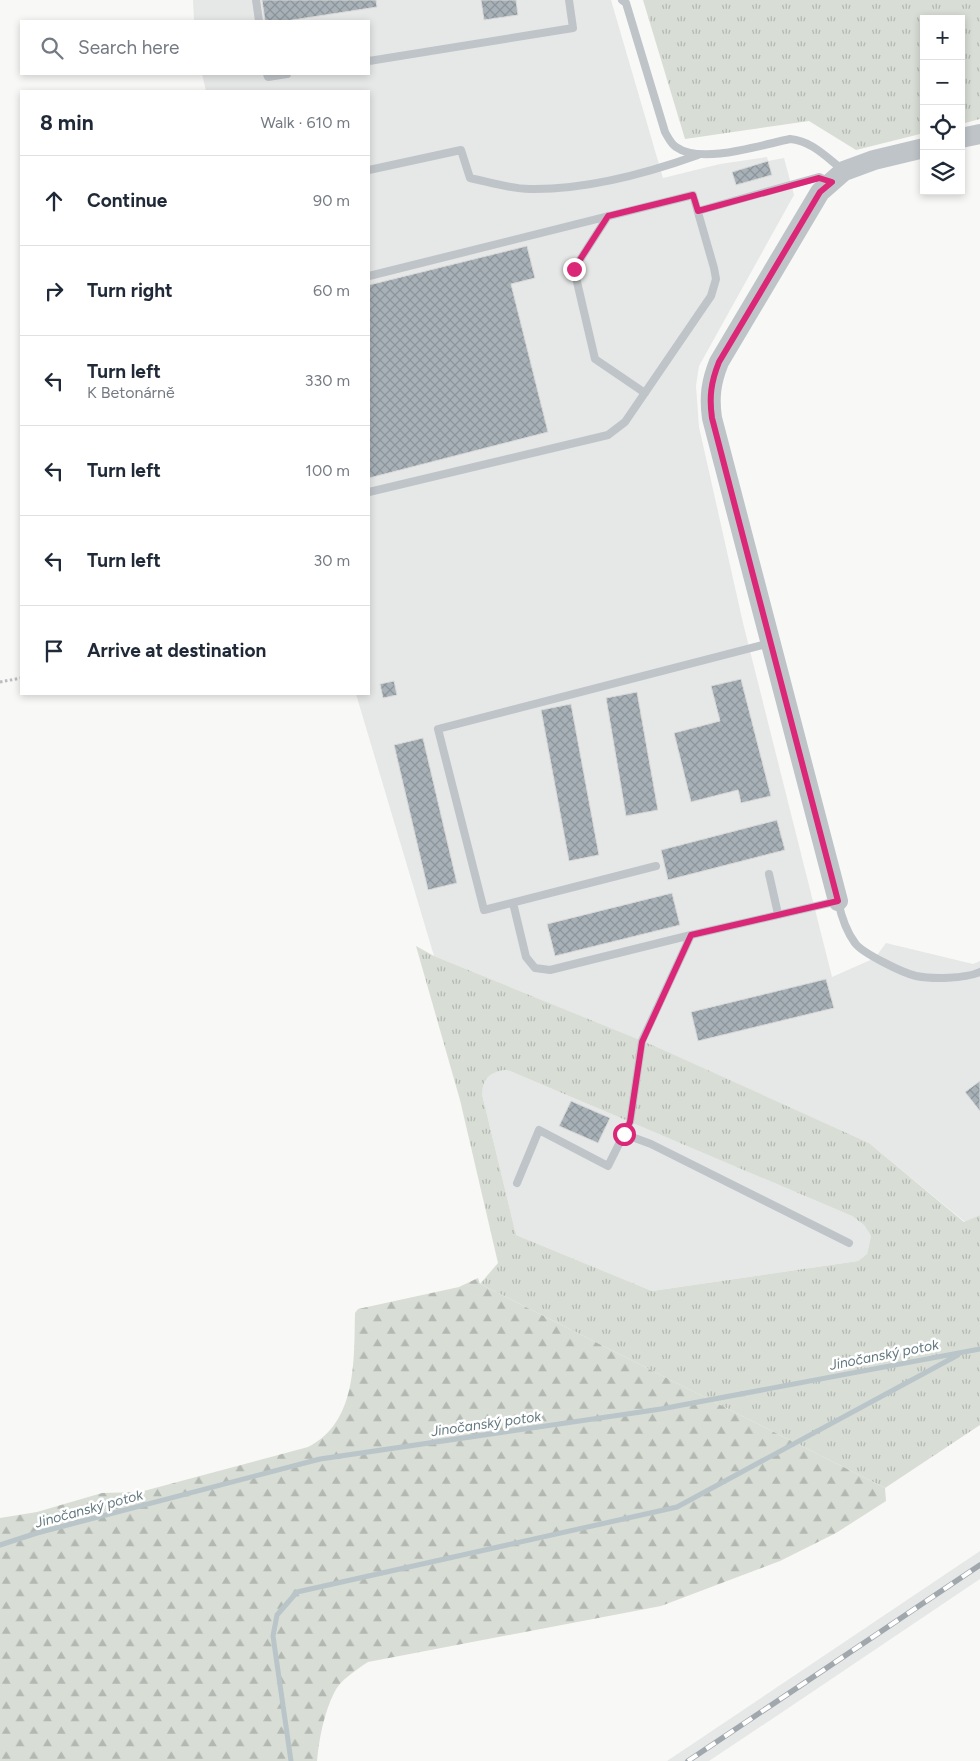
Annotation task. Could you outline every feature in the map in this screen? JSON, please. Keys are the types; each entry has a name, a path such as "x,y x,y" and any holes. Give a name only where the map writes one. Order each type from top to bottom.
{"street":[{"path":"965,137 980,134"},
{"path":"838,901 712,418 710,399 712,382 719,362 820,192 838,177 874,160 920,149"}],"lane":[{"path":"256,0 259,20"},
{"path":"370,61 573,28 569,0"},
{"path":"622,0 626,3 665,132 677,148 698,155 709,155 790,139 800,140 808,142 838,177"},
{"path":"268,75 268,77 281,75"},
{"path":"370,170 462,150 470,178 528,190 573,188 660,168 698,155"},
{"path":"698,211 819,178 838,177"},
{"path":"370,276 693,195 714,268 714,289 625,422 608,435 370,492"},
{"path":"608,216 574,269 595,359 645,394"},
{"path":"656,866 484,910 438,729 771,643"},
{"path":"769,874 778,914"},
{"path":"513,903 526,957 535,968 550,970 838,901 841,914 855,945 875,958 915,976 969,977 980,972"},
{"path":"517,1182 539,1130 608,1166 630,1122 642,1042 691,935"},
{"path":"624,1134 651,1144 849,1243"}],"path":[{"path":"0,682 20,678"}],"shaded area":[{"path":"193,0 611,0 663,178 720,164 767,157 768,161 784,158 794,195 699,366 696,386 699,427 743,623 832,977 875,958 886,943 973,964 980,961 980,1215 965,1222 869,1143 634,1038 434,956 356,695 370,695 370,90 206,90 202,75 370,75 370,20 194,20"},
{"path":"504,1070 852,1216 864,1225 871,1236 867,1254 858,1261 652,1291 516,1235 482,1094 482,1085 487,1076 495,1071"},
{"path":"980,1551 980,1579 778,1715 709,1761 667,1761"}],"green space":[{"path":"643,0 980,0 980,119 965,123 965,15 920,15 920,134 856,150 809,121 685,139"},
{"path":"416,946 434,956 652,1045 869,1143 964,1222 980,1215 980,1425 885,1488 480,1284 498,1263 460,1100","holes":["499,1071 510,1071 852,1216 864,1225 871,1236 867,1254 858,1261 652,1291 516,1235 482,1094 483,1085 490,1075"]},
{"path":"478,1278 480,1284 885,1488 886,1501 836,1533 780,1561 661,1606 368,1662 344,1680 334,1693 322,1726 317,1761 0,1761 0,1518 37,1512 102,1493 140,1492 308,1447 324,1436 336,1423 344,1406 350,1389 353,1370 355,1313 358,1309 459,1287"}],"building":[{"path":"262,0 376,0 377,7 292,20 265,20"},
{"path":"481,0 516,0 518,15 484,20"},
{"path":"768,161 772,175 736,185 732,172"},
{"path":"527,246 535,278 511,284 548,432 370,478 370,285"},
{"path":"741,679 771,796 741,803 738,790 691,802 674,733 720,721 711,686"},
{"path":"394,681 397,695 383,698 380,684"},
{"path":"637,692 658,810 626,816 606,698"},
{"path":"571,704 599,855 569,861 541,710"},
{"path":"423,738 457,883 428,890 394,745"},
{"path":"777,820 785,850 668,880 661,850"},
{"path":"672,893 680,925 555,956 547,924"},
{"path":"826,979 834,1008 698,1041 691,1012"},
{"path":"980,1081 980,1111 965,1092"},
{"path":"571,1101 610,1118 598,1143 559,1126"}],"waterway":[{"name":"Jinočanský potok","path":"0,1545 37,1533 320,1459 661,1409 980,1349"},
{"path":"291,1761 273,1636 277,1615 297,1592 677,1507 958,1355"}],"railway":[{"path":"688,1761 980,1565"}],"route":[{"path":"574,269 608,216 693,195 698,211 819,178 832,182 820,192 719,362 712,382 710,399 712,418 838,901 814,905 691,935 642,1042 630,1122 624,1134"}]}
